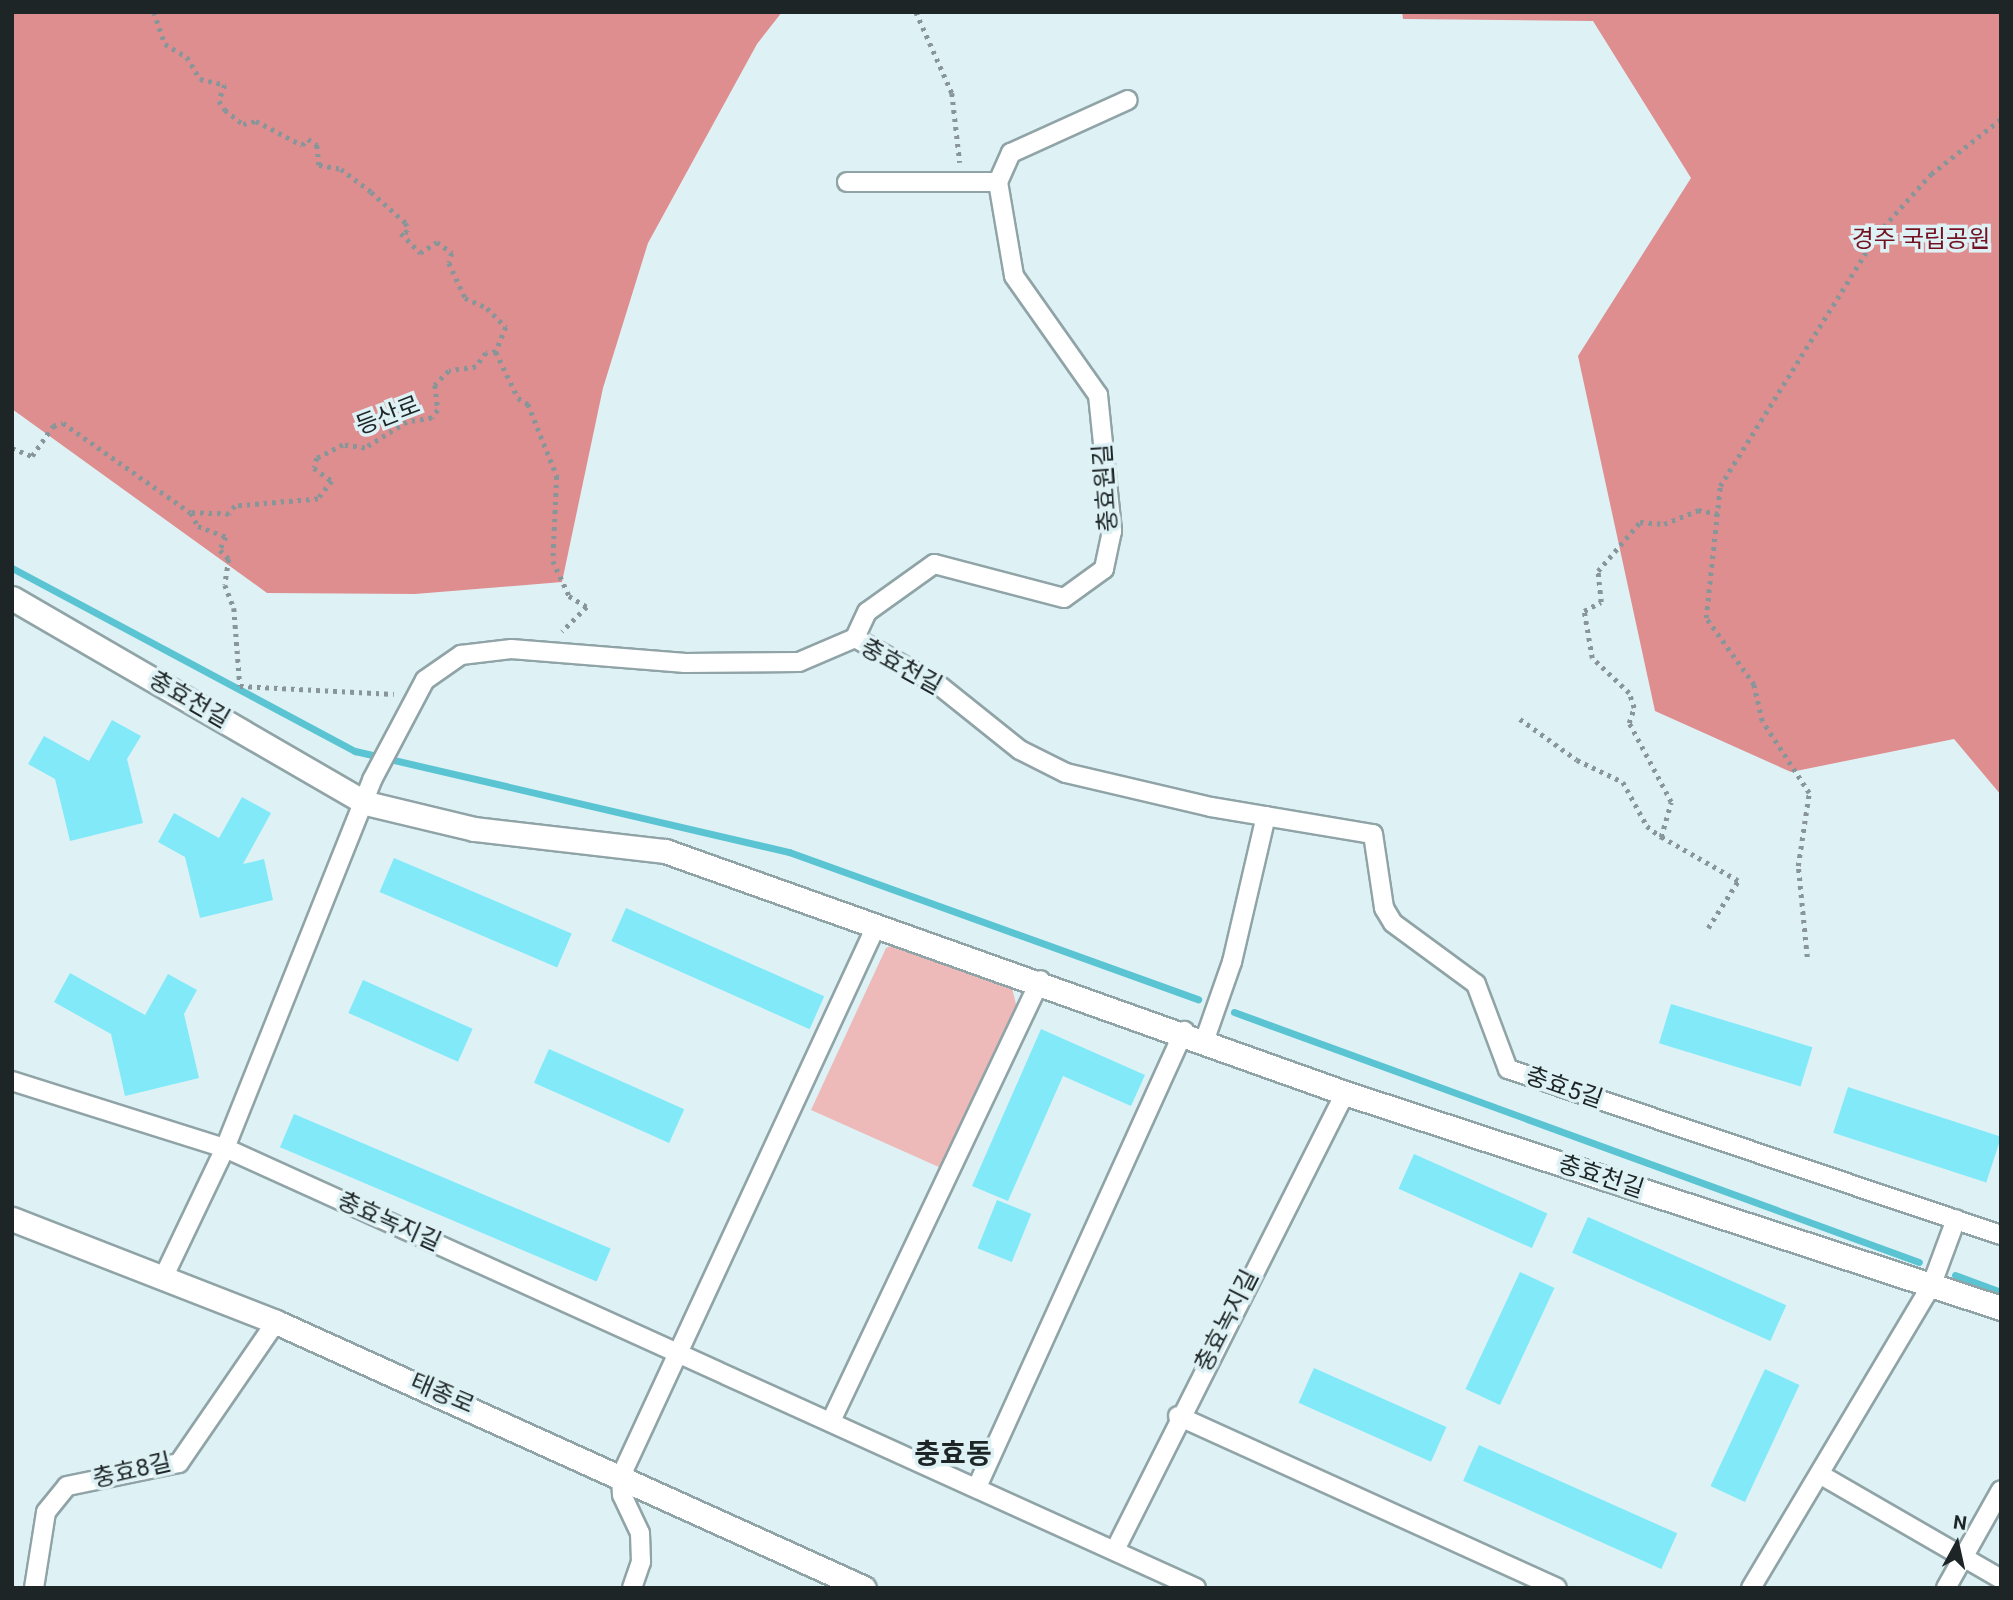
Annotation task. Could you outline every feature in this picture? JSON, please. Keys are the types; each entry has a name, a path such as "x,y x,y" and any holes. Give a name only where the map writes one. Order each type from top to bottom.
{"street":[{"path":"848,183 972,180 998,182 1011,153 1129,100"},
{"name":"충효원길","path":"855,638 867,612 933,564 1065,598 1104,569 1112,531 1098,396 1014,276 998,182"},
{"name":"충효천길","path":"12,598 366,803 474,830 665,850 1194,1035 1345,1093 2001,1307"},
{"name":"충효천길","path":"366,803 422,685 461,654 539,650 685,663 799,662 855,638 940,686 1020,750 1066,773 1266,816"},
{"path":"165,1274 225,1148 366,803"},
{"path":"977,1487 1231,962 1266,816"},
{"name":"충효5길","path":"1266,816 1373,834 1384,908 1393,923 1476,984 1508,1069 2001,1235"},
{"path":"632,1588 641,1562 640,1533 622,1496 621,1476 877,924"},
{"path":"831,1421 1040,980"},
{"name":"충효녹지길","path":"12,1081 225,1148 1196,1588"},
{"name":"충효녹지길","path":"1115,1550 1178,1416 1345,1093"},
{"name":"태종로","path":"12,1219 165,1274 276,1322 864,1588"},
{"path":"1751,1588 1821,1475 1932,1284 1956,1219"},
{"name":"충효8길","path":"34,1588 46,1512 67,1486 179,1463 276,1322"},
{"path":"1178,1416 1557,1588"},
{"path":"1821,1475 2001,1579"},
{"path":"1946,1588 2001,1490"}],"path":[{"path":"154,12 165,44 187,57 200,79 225,85 219,102 243,124 256,121 263,130 302,145 308,139 317,145 319,165 341,169 406,223 408,232 401,233 420,253 437,242 452,253 449,263 465,298 487,308 506,327 496,352 518,398 528,404 556,476 553,561 569,596 587,607 582,619 539,650"},
{"path":"916,12 952,93 958,160 972,180"},
{"path":"1807,957 1798,866 1809,793 1762,721 1754,685 1706,618 1720,486 1732,463 1756,432 1811,333 1872,251 1878,233 1931,174 2001,120"},
{"name":"등산로","path":"191,513 229,514 242,505 318,499 332,481 314,468 317,458 343,445 365,448 407,422 432,418 438,410 435,385 449,371 476,367 496,352"},
{"path":"12,448 32,456 53,426 63,424 191,513 198,526 226,537 220,551 229,559 225,585 236,618 240,686 281,691 322,687 349,696 392,695 422,685"},
{"path":"1661,837 1671,802 1629,723 1634,708 1629,693 1592,658 1584,611 1601,601 1598,571 1640,522 1664,524 1698,510 1718,514"},
{"path":"1520,719 1577,760 1623,782 1647,826 1661,837 1738,881 1708,928"}],"shaded area":[{"path":"904,940 1010,980 1017,1008 941,1168 811,1110 886,948"}],"green space":[{"path":"12,12 782,12 757,44 648,243 603,388 562,582 415,594 267,593 12,409"},
{"name":"경주 국립공원","path":"1402,12 2001,12 2001,795 1954,739 1791,772 1655,711 1578,356 1691,178 1593,21 1403,19"}],"building":[{"path":"112,720 141,736 127,759 143,823 70,841 55,779 28,764 44,736 89,761"},
{"path":"242,797 271,813 243,864 264,859 273,900 200,918 185,857 158,842 174,813 219,838"},
{"path":"394,858 572,933 557,967 380,892"},
{"path":"626,908 824,996 810,1029 611,941"},
{"path":"70,973 145,1015 168,974 197,990 184,1014 199,1078 125,1096 111,1034 54,1002"},
{"path":"363,980 473,1029 458,1062 348,1013"},
{"path":"1671,1004 1813,1047 1801,1086 1659,1043"},
{"path":"1041,1029 1145,1075 1131,1106 1063,1076 1008,1201 972,1186"},
{"path":"549,1049 684,1109 669,1143 534,1083"},
{"path":"1848,1087 2001,1137 1986,1182 1833,1133"},
{"path":"294,1114 611,1248 597,1282 280,1147"},
{"path":"1414,1154 1547,1213 1532,1248 1399,1189"},
{"path":"997,1200 1031,1214 1012,1262 978,1248"},
{"path":"1588,1217 1786,1305 1770,1341 1572,1253"},
{"path":"1520,1272 1554,1288 1500,1405 1465,1389"},
{"path":"1314,1368 1446,1427 1431,1462 1299,1403"},
{"path":"1765,1369 1799,1385 1745,1502 1710,1486"},
{"path":"1479,1445 1677,1533 1661,1569 1463,1481"}],"waterway":[{"path":"12,568 355,751 789,852 1198,999"},
{"path":"1234,1012 1919,1262"},
{"path":"1955,1275 2001,1292"}],"district":[{"name":"충효동","path":"953,1454"}]}
